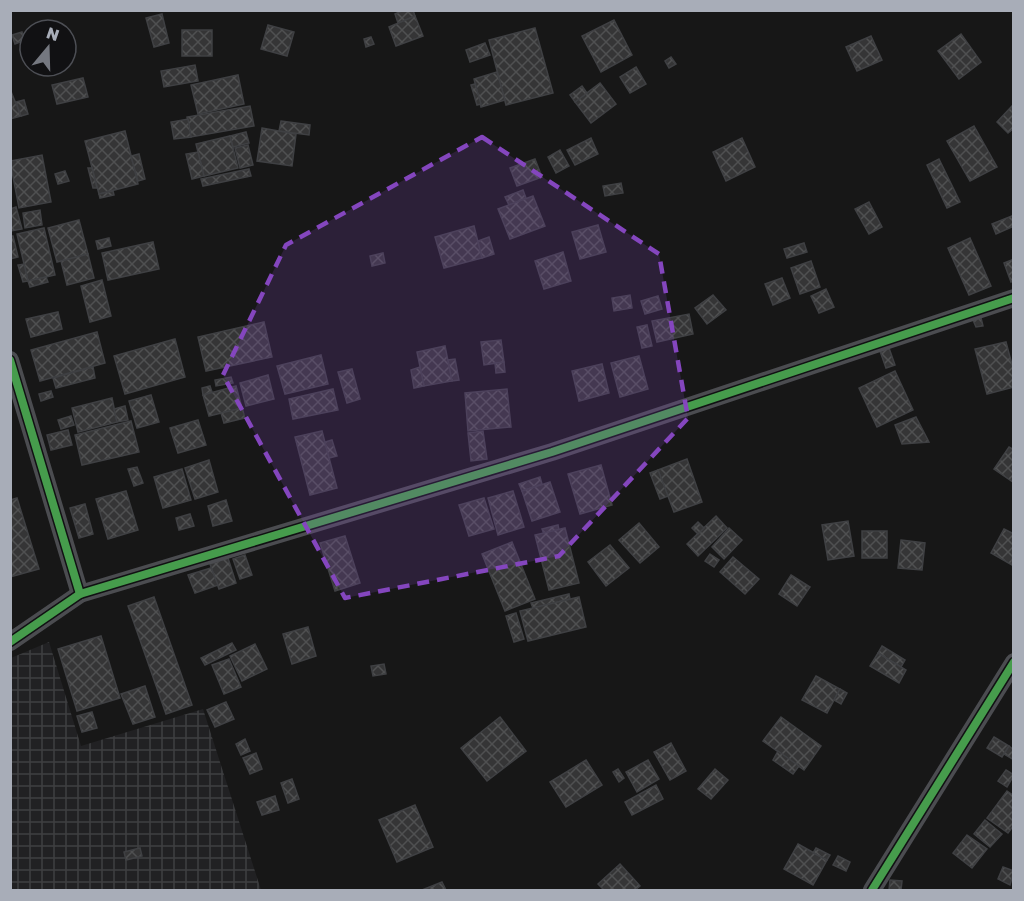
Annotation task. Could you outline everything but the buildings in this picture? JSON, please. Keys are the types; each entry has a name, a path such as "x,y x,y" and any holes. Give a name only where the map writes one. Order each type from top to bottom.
{"street":[{"path":"10,642 80,594 552,453 1014,298"},
{"path":"10,360 80,594"},
{"path":"872,891 1014,662"}],"highlighted area":[{"path":"482,137 659,254 688,418 559,556 345,598 223,375 286,245"}],"shaded area":[{"path":"49,642 81,746 203,709 261,890 11,890 11,658"}],"cycle path":[{"path":"10,642 80,594 552,452 1014,298"},
{"path":"10,360 80,594"},
{"path":"872,890 1014,662"}]}
